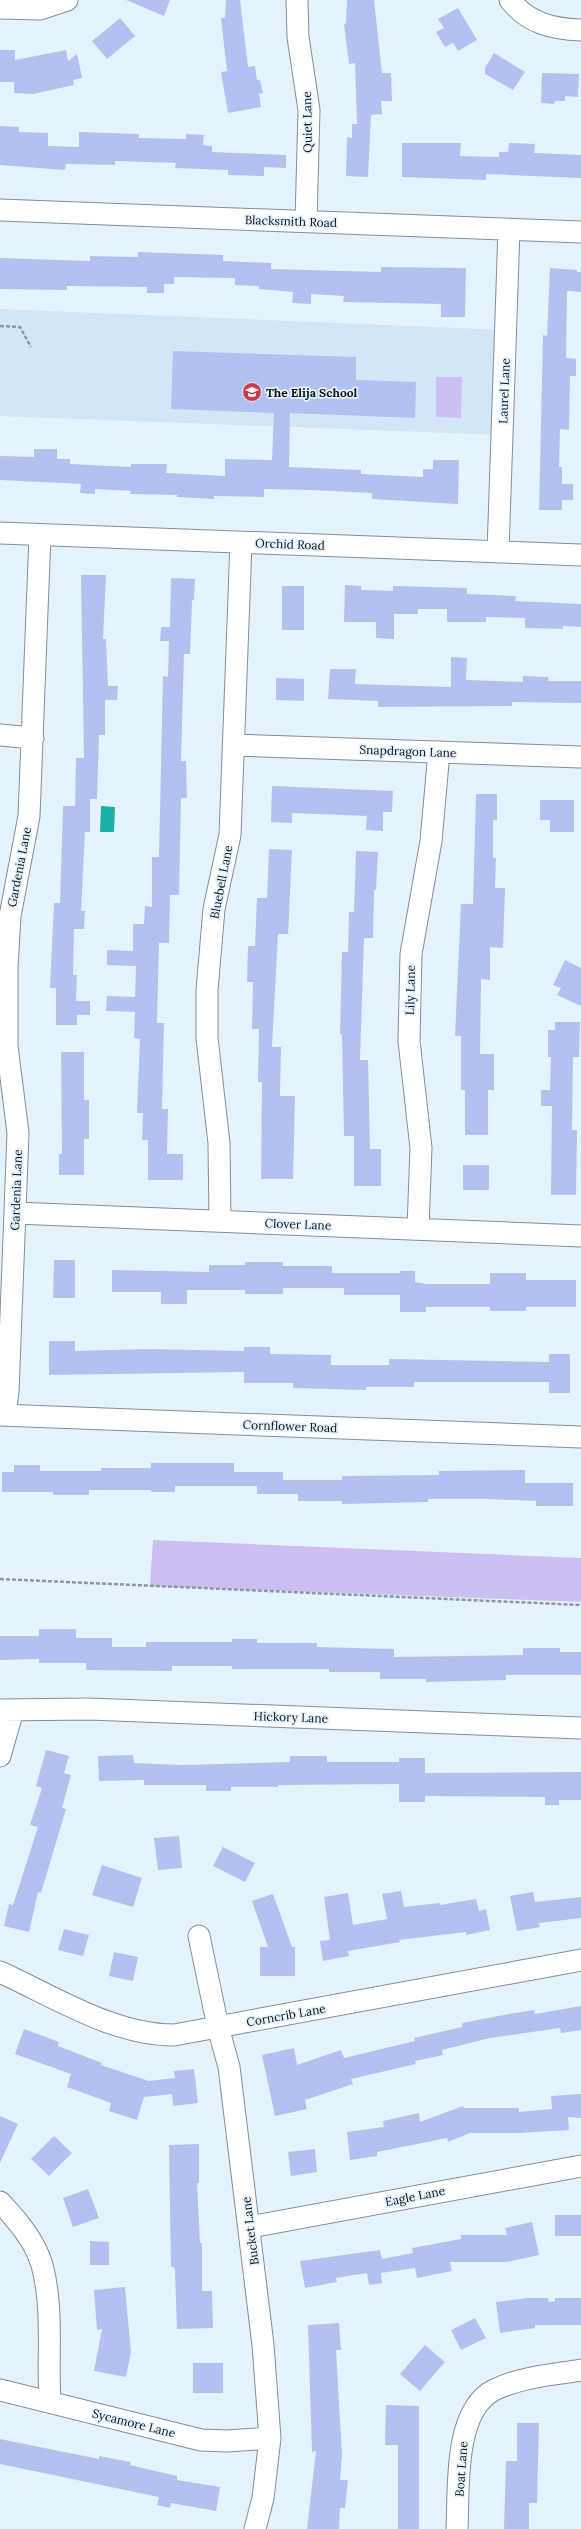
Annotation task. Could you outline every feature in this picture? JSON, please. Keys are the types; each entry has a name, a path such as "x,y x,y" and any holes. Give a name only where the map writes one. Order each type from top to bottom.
{"street":[{"path":"0,8 40,9 67,0"},
{"name":"Quiet Lane","path":"297,0 298,37 309,110 306,221"},
{"path":"510,0 519,11 536,22 565,29 581,30"},
{"name":"Blacksmith Road","path":"0,210 581,232"},
{"name":"Laurel Lane","path":"498,552 509,229"},
{"name":"Orchid Road","path":"0,533 581,555"},
{"name":"Gardenia Lane","path":"3,1415 8,1392 18,1132 7,1046 7,968 10,916 29,816 40,535"},
{"name":"Bluebell Lane","path":"220,1221 219,1143 207,1038 207,990 214,909 230,835 235,745 241,543"},
{"path":"0,736 33,738"},
{"name":"Snapdragon Lane","path":"235,745 581,757"},
{"name":"Lily Lane","path":"418,1228 421,1148 409,1041 411,954 416,915 431,841 439,752"},
{"name":"Clover Lane","path":"15,1213 418,1228 581,1236"},
{"name":"Cornflower Road","path":"3,1415 581,1437"},
{"name":"Hickory Lane","path":"6,1710 89,1709 581,1728"},
{"path":"0,1756 6,1710"},
{"name":"Bucket Lane","path":"199,1936 218,2027 229,2067 250,2227 263,2345 270,2438 263,2498 255,2529"},
{"name":"Corncrib Lane","path":"0,1972 121,2028 152,2035 174,2035 581,1960"},
{"name":"Eagle Lane","path":"250,2227 581,2166"},
{"path":"0,2202 28,2236 42,2265 50,2326 50,2402"},
{"name":"Boat Lane","path":"457,2529 461,2451 464,2431 476,2405 494,2390 523,2381 581,2370"},
{"name":"Sycamore Lane","path":"0,2390 201,2440 227,2441 270,2438"}],"path":[{"path":"0,326 20,327 30,347"},
{"path":"0,1579 581,1605"}],"shaded area":[{"name":"The Elija School","path":"0,309 507,330 502,435 0,416"},
{"path":"436,377 462,377 461,418 436,417"},
{"path":"101,806 115,807 114,832 100,832"},
{"path":"153,1540 581,1558 581,1602 150,1586"}],"building":[{"path":"126,0 170,0 164,16"},
{"path":"226,0 240,0 248,67 255,66 257,80 260,80 263,93 259,94 261,107 228,113 221,72 227,71 221,18 225,18"},
{"path":"347,0 374,0 382,73 391,73 392,101 381,101 382,114 371,115 368,177 346,176 347,137 352,138 352,124 357,124 355,63 349,64 344,24 346,23"},
{"path":"458,8 477,40 458,51 453,43 445,47 436,32 444,28 438,19"},
{"path":"120,18 135,36 107,59 92,41"},
{"path":"0,50 15,50 15,60 66,50 68,61 77,54 82,78 73,80 74,85 33,94 14,93 14,82 0,82"},
{"path":"494,53 525,72 513,90 485,74 485,68"},
{"path":"542,73 579,74 578,97 565,96 565,101 555,101 554,104 541,103"},
{"path":"0,126 19,127 19,132 48,133 48,146 79,147 79,132 139,134 139,138 186,139 186,134 204,135 203,145 212,146 212,152 286,155 286,168 264,167 264,176 228,175 228,170 175,168 176,163 115,161 115,165 66,164 65,170 0,165"},
{"path":"402,143 461,143 460,156 499,157 499,152 508,152 509,143 535,144 534,153 581,155 581,178 486,174 486,180 402,177"},
{"path":"138,252 223,255 223,261 271,263 271,269 381,272 381,267 466,268 465,317 441,317 441,304 343,302 344,296 311,294 311,304 292,303 293,292 259,289 259,286 235,285 235,278 174,277 174,284 164,284 164,293 147,293 147,287 67,286 67,290 0,289 0,258 90,261 90,256 138,257"},
{"path":"550,268 577,270 577,272 581,272 581,292 567,291 566,358 576,359 576,376 570,376 569,430 560,429 559,467 562,467 562,484 573,484 573,500 562,500 562,510 539,510 543,335 547,336"},
{"path":"173,351 356,357 356,380 416,382 415,418 290,413 289,467 361,470 361,474 423,477 423,469 433,469 433,460 459,460 458,504 372,499 372,493 311,490 264,489 264,497 214,496 214,499 177,497 177,495 130,494 131,491 95,489 95,494 80,493 81,484 0,480 0,456 34,457 34,449 57,449 57,459 70,459 70,464 131,467 131,464 167,464 166,473 225,476 225,459 272,460 274,413 171,409"},
{"path":"81,575 106,575 103,639 106,639 108,686 118,686 117,700 105,700 105,735 99,735 97,799 90,799 90,832 85,832 81,911 85,911 84,929 74,929 73,975 77,975 76,1001 90,1001 90,1015 77,1015 77,1025 56,1025 56,988 50,988 54,903 60,903 63,806 75,806 76,758 84,758"},
{"path":"171,578 195,579 194,600 192,600 190,654 184,654 181,761 186,761 187,798 181,798 179,895 170,895 169,943 159,943 157,1023 164,1023 162,1109 168,1109 167,1154 183,1154 183,1180 148,1180 148,1140 142,1140 143,1113 137,1113 140,1039 134,1038 135,1012 106,1011 107,996 135,997 136,966 107,965 107,950 133,951 133,924 144,924 145,906 152,907 152,857 159,857 163,676 168,677 169,641 160,641 161,627 170,627"},
{"path":"345,585 361,586 361,590 393,591 393,586 467,588 467,594 516,596 515,601 581,604 581,627 563,626 563,629 525,628 525,618 486,617 486,622 447,622 447,609 418,609 418,614 394,614 394,639 376,638 376,622 344,622"},
{"path":"282,586 304,586 304,630 282,630"},
{"path":"451,657 467,658 466,680 523,682 523,676 549,677 548,681 581,681 581,703 512,702 512,706 378,707 378,701 328,699 330,669 356,669 355,684 451,687"},
{"path":"276,678 304,679 304,701 276,700"},
{"path":"272,786 393,791 392,812 383,812 383,831 366,830 367,816 292,813 292,823 271,822"},
{"path":"476,794 497,794 497,820 493,820 493,858 496,858 495,888 505,888 503,948 490,947 490,980 481,979 480,1054 494,1054 494,1090 488,1090 488,1135 465,1135 465,1090 461,1090 461,1036 455,1036 461,904 473,904"},
{"path":"540,800 574,800 574,832 550,832 550,820 540,820"},
{"path":"269,849 292,850 288,934 278,934 272,1047 281,1047 280,1096 295,1096 293,1179 261,1179 262,1082 258,1082 259,1029 252,1029 253,982 247,982 248,946 255,946 257,898 267,898"},
{"path":"356,851 378,852 376,890 374,890 373,938 364,938 360,1060 368,1060 370,1149 381,1149 381,1186 354,1186 354,1136 344,1136 342,1034 340,1034 342,952 348,952 349,912 354,912"},
{"path":"565,960 581,968 581,1006 557,995 561,988 553,985"},
{"path":"555,1022 580,1022 579,1057 573,1057 572,1130 577,1130 576,1195 551,1195 552,1106 541,1106 541,1090 550,1090 551,1057 548,1057 548,1030 555,1030"},
{"path":"61,1052 84,1052 84,1100 89,1100 89,1139 84,1139 84,1175 59,1175 59,1154 62,1154"},
{"path":"463,1165 489,1165 489,1190 463,1190"},
{"path":"54,1260 75,1260 75,1298 53,1298"},
{"path":"245,1262 283,1262 283,1266 332,1266 332,1273 400,1273 400,1271 415,1271 415,1282 426,1284 490,1284 490,1273 526,1273 526,1280 576,1280 576,1307 526,1307 526,1311 490,1311 490,1307 426,1307 426,1312 400,1312 400,1295 344,1295 344,1288 283,1288 283,1294 245,1294 245,1290 187,1290 187,1304 161,1304 161,1292 112,1292 112,1270 209,1272 209,1265 245,1265"},
{"path":"49,1341 75,1341 75,1351 147,1349 244,1351 244,1347 270,1347 270,1354 331,1355 331,1365 389,1365 389,1359 549,1362 549,1354 570,1354 570,1393 549,1393 549,1382 414,1382 414,1387 366,1387 366,1390 293,1388 293,1383 244,1383 244,1372 49,1375"},
{"path":"151,1463 234,1463 234,1472 283,1472 283,1480 342,1480 342,1476 439,1475 439,1471 525,1470 525,1483 573,1483 573,1506 536,1506 536,1501 488,1499 428,1499 428,1502 342,1504 342,1501 298,1501 298,1494 257,1494 257,1486 175,1486 175,1492 151,1492 151,1490 89,1490 89,1495 53,1495 53,1492 2,1492 2,1472 14,1472 14,1465 40,1465 40,1471 101,1471 101,1468 151,1468"},
{"path":"39,1629 76,1629 76,1638 112,1638 112,1647 146,1647 146,1642 232,1642 232,1639 257,1639 257,1643 317,1643 317,1647 394,1649 394,1657 523,1655 523,1648 560,1648 560,1652 581,1652 581,1675 506,1675 506,1680 426,1682 426,1679 380,1679 380,1672 329,1672 329,1669 232,1669 232,1666 172,1666 172,1671 86,1670 86,1663 39,1663 39,1659 0,1660 0,1636 39,1636"},
{"path":"46,1750 69,1756 64,1773 71,1775 62,1808 66,1809 41,1893 38,1892 29,1932 4,1926 9,1904 13,1905 38,1827 30,1825 42,1788 36,1786"},
{"path":"133,1755 134,1763 182,1765 290,1762 290,1756 327,1756 327,1762 399,1762 399,1758 425,1758 425,1773 581,1772 581,1800 559,1800 559,1805 545,1805 545,1797 425,1796 425,1802 399,1802 399,1784 278,1785 278,1787 231,1787 231,1791 206,1791 206,1785 144,1785 144,1780 99,1781 98,1756"},
{"path":"179,1836 182,1868 158,1870 154,1838"},
{"path":"223,1847 255,1863 245,1882 213,1866"},
{"path":"102,1865 142,1878 133,1907 92,1895"},
{"path":"401,1891 404,1907 440,1903 440,1905 476,1899 479,1911 486,1909 490,1930 466,1935 466,1932 399,1940 400,1942 348,1951 349,1956 323,1961 320,1941 330,1940 324,1897 348,1893 353,1925 387,1919 382,1894"},
{"path":"533,1892 535,1902 581,1897 581,1918 539,1923 540,1927 517,1931 510,1896"},
{"path":"273,1894 292,1947 295,1947 295,1976 260,1976 260,1947 268,1947 252,1901"},
{"path":"64,1929 89,1935 83,1956 58,1950"},
{"path":"114,1952 138,1957 133,1981 109,1976"},
{"path":"581,2006 581,2030 561,2033 560,2028 490,2038 442,2050 443,2055 415,2061 416,2064 351,2079 353,2084 305,2100 307,2109 275,2116 262,2055 294,2048 297,2065 341,2050 344,2058 415,2041 414,2038 462,2027 462,2023 534,2010 535,2014"},
{"path":"24,2029 59,2042 58,2046 102,2063 101,2065 149,2081 175,2078 174,2071 194,2069 198,2103 173,2106 172,2094 144,2097 137,2120 109,2111 111,2103 67,2087 71,2074 15,2054"},
{"path":"581,2094 581,2118 568,2117 569,2130 519,2133 470,2133 448,2142 447,2138 377,2152 377,2156 350,2160 347,2132 384,2127 383,2121 419,2113 420,2122 463,2106 464,2108 519,2108 519,2112 552,2109 551,2096"},
{"path":"0,2116 18,2124 0,2163"},
{"path":"54,2136 72,2153 49,2176 31,2159"},
{"path":"199,2144 199,2183 197,2183 200,2243 202,2243 202,2291 212,2291 213,2328 177,2329 175,2271 174,2267 171,2267 169,2145"},
{"path":"315,2149 317,2172 291,2176 288,2152"},
{"path":"88,2189 99,2218 73,2227 63,2198"},
{"path":"555,2215 581,2215 581,2236 555,2236"},
{"path":"532,2222 539,2255 507,2262 450,2262 452,2271 417,2278 415,2268 381,2273 382,2283 369,2285 367,2273 336,2278 337,2282 305,2288 300,2261 380,2250 382,2259 413,2253 412,2248 461,2239 461,2235 507,2235 505,2228"},
{"path":"90,2241 109,2242 109,2265 90,2265"},
{"path":"125,2287 131,2352 126,2377 94,2371 102,2329 97,2330 94,2290"},
{"path":"527,2298 548,2298 549,2302 555,2301 555,2298 581,2298 581,2325 535,2325 535,2328 500,2333 496,2302"},
{"path":"475,2318 486,2338 461,2350 451,2330"},
{"path":"339,2323 341,2350 336,2350 342,2455 340,2480 348,2480 345,2508 340,2508 339,2529 307,2529 316,2451 312,2452 308,2325"},
{"path":"425,2345 445,2362 420,2391 400,2374"},
{"path":"193,2363 223,2363 223,2393 193,2393"},
{"path":"386,2405 419,2406 419,2529 398,2529 398,2445 385,2445"},
{"path":"517,2423 539,2423 537,2503 529,2503 529,2529 504,2529 506,2461 517,2461"},
{"path":"0,2439 99,2459 99,2456 131,2462 130,2465 177,2476 177,2480 220,2487 216,2511 171,2503 170,2508 157,2505 159,2497 0,2464"}],"place":[{"name":"The Elija School","path":"252,392"}]}
